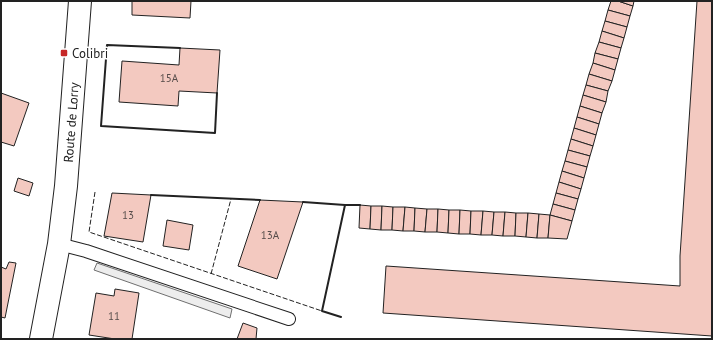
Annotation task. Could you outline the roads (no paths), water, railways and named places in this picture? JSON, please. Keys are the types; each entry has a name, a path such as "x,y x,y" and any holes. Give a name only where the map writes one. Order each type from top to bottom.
{"main road":[{"name":"Route de Lorry","path":"41,339 59,244 70,147 80,1"}],"lane":[{"path":"59,244 86,251 289,319"}],"place":[{"name":"Colibri","path":"64,53"}]}
